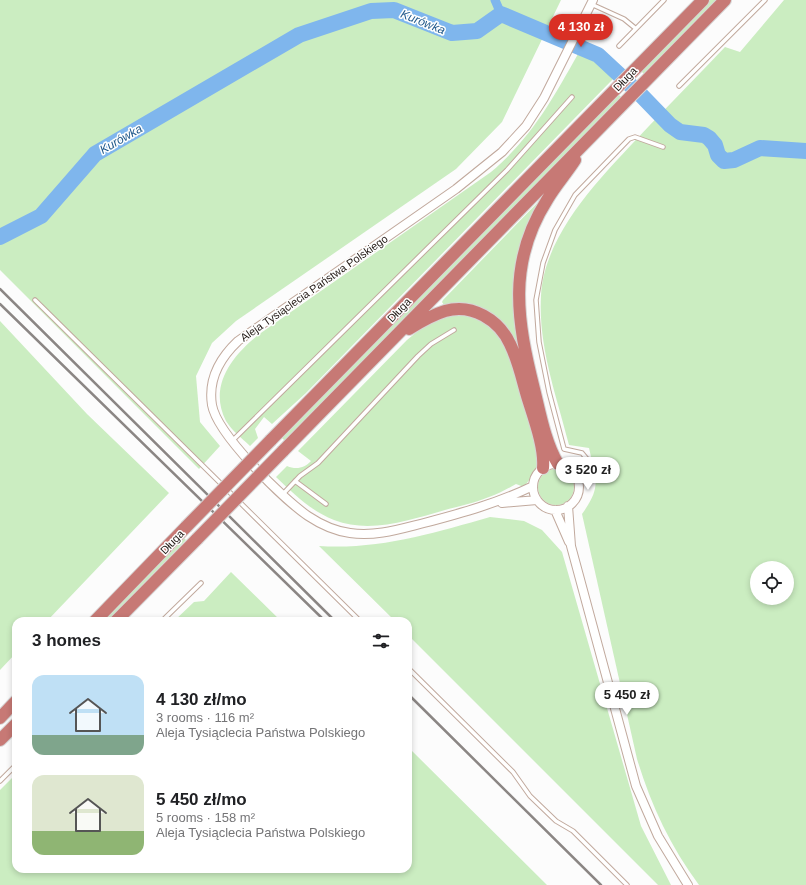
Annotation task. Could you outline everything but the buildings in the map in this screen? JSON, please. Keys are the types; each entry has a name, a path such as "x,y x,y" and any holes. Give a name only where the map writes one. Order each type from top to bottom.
{"highway":[{"name":"Długa","path":"99,617 703,0"},
{"path":"558,464 545,432 525,351 518,310 519,280 525,252 539,214 590,138 725,0"},
{"name":"Długa","path":"120,617 590,138"},
{"path":"393,339 431,317 450,310 466,310 480,313 497,324 513,351 537,428 543,456 543,468"},
{"path":"0,718 12,705"},
{"path":"0,740 12,728"}],"street":[{"name":"Aleja Tysiąclecia Państwa Polskiego","path":"533,486 493,504 403,528 378,533 354,534 337,530 317,522 302,511 283,494 231,441 217,421 212,400 214,375 226,353 257,327 488,165 510,144 526,126 544,98 592,2"},
{"path":"558,464 573,472 578,481 578,493 572,503 568,506 555,510 548,509 537,500 533,486 536,476 543,468 558,464"},
{"name":"Aleja Tysiąclecia Państwa Polskiego","path":"493,504 537,500"},
{"path":"568,506 571,546"},
{"path":"555,510 571,546 636,786 655,830 688,885"}],"lane":[{"path":"619,46 664,0"},
{"path":"679,86 765,0"},
{"path":"592,2 624,19 635,28"},
{"path":"231,441 508,170 572,97"},
{"path":"573,472 587,459 582,453 564,449 549,392 539,342 536,300 543,263 555,230 575,196 628,139 635,137 663,147"},
{"path":"35,300 356,617"},
{"path":"283,494 318,463 418,356 431,344 454,330"},
{"path":"296,481 326,504"},
{"path":"166,617 201,583"},
{"path":"412,672 513,772 530,796 556,821 573,831 627,885"},
{"path":"0,781 12,769"}],"green space":[{"path":"0,0 561,0 502,122 456,169 236,321 212,343 196,376 200,422 220,446 199,469 0,270"},
{"path":"710,0 717,0 644,74 641,71"},
{"path":"784,0 806,0 806,885 699,885 679,855 662,825 642,776 637,759 582,514 593,496 595,489 596,482 594,468 589,448 569,445 549,372 542,334 541,296 545,272 553,248 565,226 597,182 725,47 740,52"},
{"path":"578,54 591,59 614,78 306,393 272,424 264,417 255,429 258,438 250,446 228,425 221,408 221,384 232,362 240,352 258,335 491,172 530,131 550,102"},
{"path":"619,95 621,97 285,441 282,438 555,158"},
{"path":"541,199 514,297 514,324 551,461 548,462 512,336 498,319 490,314 475,309 444,305 442,302"},
{"path":"448,315 464,315 486,322 498,333 509,353 539,452 537,469 524,487 516,484 478,501 404,521 376,526 348,524 334,520 303,502 276,477 287,466 297,468 303,467 309,463 311,461 298,451 407,340 424,326"},
{"path":"0,321 87,414 169,493 51,617 12,617 12,657 0,670"},
{"path":"560,469 569,474 573,480 573,494 569,500 560,505 552,505 543,500 539,494 538,483 543,474 549,470"},
{"path":"490,517 524,521 542,530 562,552 641,826 671,885 658,885 412,639 412,617 391,617 319,546 341,547 384,543 448,529"},
{"path":"184,538 186,540 112,617 107,617"},
{"path":"231,572 277,617 178,617 194,602 204,601"},
{"path":"412,751 547,885 0,885 0,790 12,778 12,873 412,873"}],"waterway":[{"path":"495,0 501,14"},
{"name":"Kurówka","path":"0,237 41,216 95,154 299,35 371,11 394,10 452,33 477,31 501,14 598,55 640,94 670,125 680,132 704,135 709,138 715,145 718,155 724,161 734,160 760,148 806,151"}],"railway":[{"path":"0,289 331,617"},
{"path":"0,304 321,617"},
{"path":"412,698 601,885"}]}
